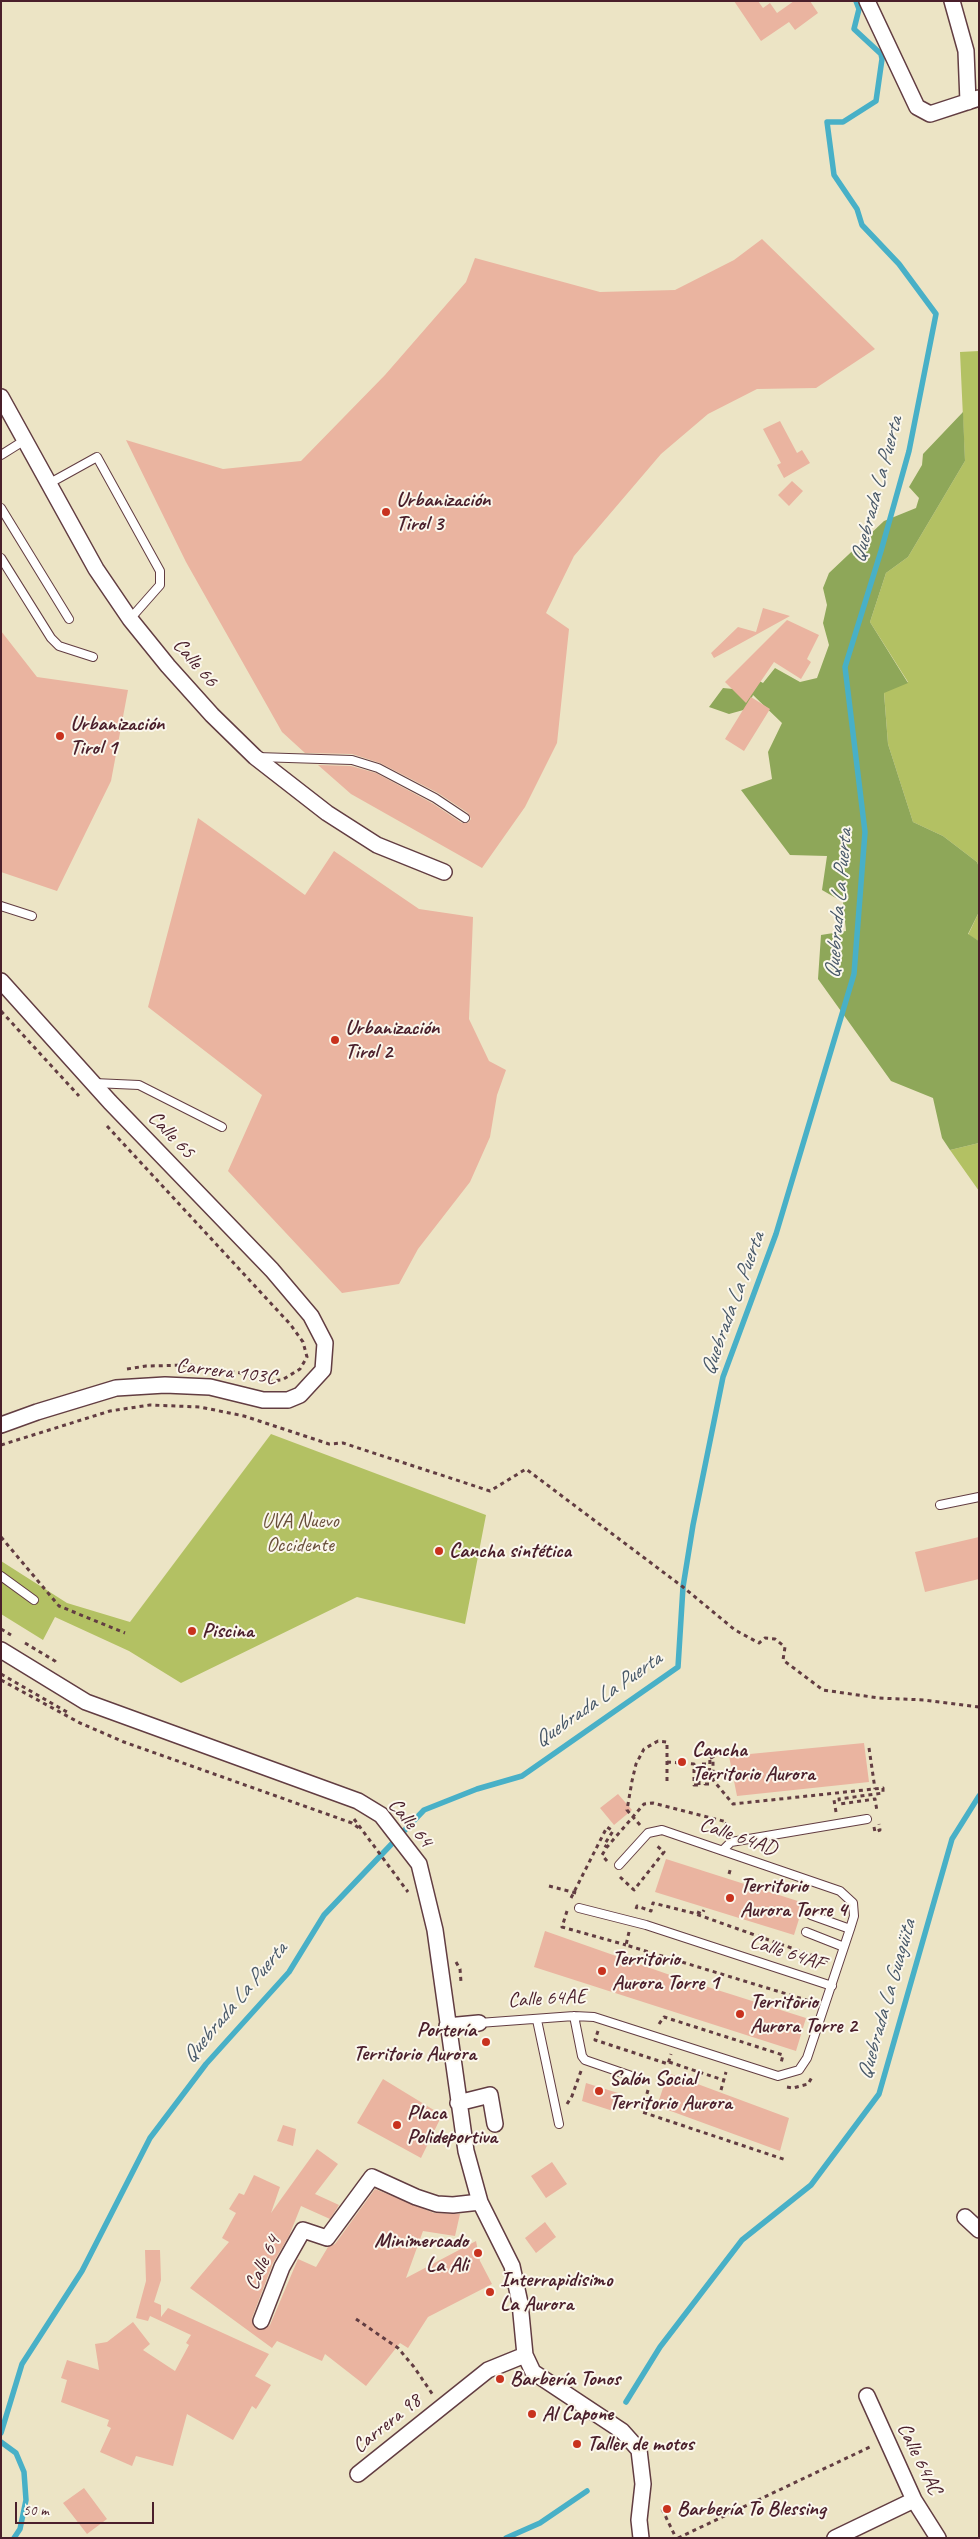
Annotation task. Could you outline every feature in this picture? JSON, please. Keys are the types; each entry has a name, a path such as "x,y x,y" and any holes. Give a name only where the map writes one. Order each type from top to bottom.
{"street":[{"path":"867,1 917,107 930,114 973,100 966,51 952,1"},
{"name":"Calle 66","path":"1,397 96,569 130,619 168,666 256,757 327,813 377,845 444,872"},
{"name":"Calle 65","path":"1,981 92,1083 272,1270 311,1316"},
{"name":"Carrera 103C","path":"1,1425 116,1388 165,1385 210,1387 263,1400 288,1400 300,1395 323,1370 325,1343 311,1316"},
{"name":"Calle 64","path":"1,1650 86,1702 358,1801 381,1815 419,1864 435,1930 466,2151 480,2202 512,2266 520,2303 524,2355 533,2372 622,2431 639,2450 643,2484 639,2520 641,2538"},
{"name":"Calle 64AE","path":"447,2026 479,2023"},
{"path":"458,2103 490,2095 495,2124"},
{"name":"Calle 64","path":"261,2321 282,2267 303,2230 327,2238 372,2177 416,2197 437,2204 453,2205 480,2202"},
{"path":"965,2217 979,2230"},
{"name":"Carrera 98","path":"358,2474 488,2370 524,2355"},
{"name":"Calle 64AC","path":"866,2396 914,2500 938,2538"},
{"path":"835,2538 914,2500"}],"lane":[{"path":"1,455 25,440"},
{"path":"50,483 97,457 160,571 160,585 130,619"},
{"path":"1,508 70,620"},
{"path":"1,558 51,638 59,646 93,657"},
{"path":"256,757 352,760 378,768 435,798 465,818"},
{"path":"1,906 32,916"},
{"path":"92,1083 139,1085 222,1127"},
{"path":"940,1505 979,1497"},
{"path":"1,1576 34,1600"},
{"path":"723,1850 732,1842 870,1821"},
{"name":"Calle 64AD","path":"619,1865 648,1833 662,1830 840,1891 853,1903 854,1916 850,1929"},
{"name":"Calle 64AF","path":"579,1908 646,1925 828,1985"},
{"path":"811,1916 850,1929 828,1985"},
{"path":"806,1932 844,1947"},
{"name":"Calle 64AE","path":"479,2023 574,2016 601,2018 778,2076 799,2070 807,2058 828,1985"},
{"path":"574,2016 582,2056 585,2060 646,2082"},
{"path":"537,2020 559,2124"}],"path":[{"path":"1,1011 85,1102"},
{"path":"104,1123 284,1318 303,1342 307,1357 300,1370 282,1380 268,1381 253,1375 244,1416"},
{"path":"1,1445 110,1411 150,1405 200,1407 244,1416 329,1444 343,1443 490,1490 526,1469 683,1587 735,1630 759,1642 765,1638 775,1639 785,1647 783,1660 823,1690 879,1698 924,1700 979,1707"},
{"path":"1,1537 59,1606 126,1633"},
{"path":"1,1680 80,1723 124,1742 352,1824 363,1831 400,1882"},
{"path":"643,1828 627,1810 632,1781 636,1764 644,1749 658,1741 667,1742 667,1781"},
{"path":"869,1748 875,1789"},
{"path":"667,1762 694,1764 694,1784 699,1784 699,1764 706,1764 705,1784 709,1784 710,1758 713,1758 713,1780 733,1804 883,1788 883,1793 834,1800 837,1815"},
{"path":"839,1799 840,1804 875,1799 877,1815"},
{"path":"610,1865 602,1855 644,1804 653,1803 727,1822 722,1832 728,1834"},
{"path":"870,1821 875,1832 880,1830 879,1822"},
{"path":"570,1900 607,1827 613,1831 604,1845 607,1847"},
{"path":"614,1878 620,1876 634,1890 664,1852 655,1844 657,1841 662,1843"},
{"path":"726,1864 739,1869"},
{"path":"729,1874 732,1866"},
{"path":"771,1879 786,1884"},
{"path":"776,1892 779,1882"},
{"path":"549,1886 573,1892"},
{"path":"568,1909 562,1927 817,2003 828,1985 831,1962 693,1913 653,1902 651,1910 637,1906 626,1945"},
{"path":"693,1913 693,1911 702,1914 704,1910"},
{"path":"455,1960 460,1969 461,1986"},
{"path":"652,2022 661,2025 664,2017 783,2055 781,2065 785,2066"},
{"path":"594,2045 595,2040"},
{"path":"669,2062 723,2080"},
{"path":"721,2090 727,2069"},
{"path":"566,2104 572,2096 581,2070"},
{"path":"646,2082 642,2112 786,2160"},
{"name":"Carrera 98","path":"356,2320 398,2348 443,2406"},
{"path":"662,2509 677,2538 886,2439"}],"green space":[{"path":"979,351 979,867 977,862 943,836 913,822 888,744 884,692 908,682 870,622 886,573 908,557 965,461 960,352"},
{"path":"963,412 965,461 908,557 886,573 870,622 908,683 884,693 888,744 913,822 943,836 977,862 979,867 979,912 968,934 979,941 979,1143 950,1150 942,1138 933,1098 891,1081 818,979 821,935 846,931 843,902 822,890 827,856 790,855 741,790 772,779 768,752 782,723 753,695 747,709 729,714 709,707 723,688 743,690 752,677 763,683 775,668 800,682 817,678 829,645 823,623 827,605 823,588 829,573 884,521 916,508 919,498 909,487 922,465 923,454"},
{"path":"979,912 979,941 968,935"},
{"path":"979,1143 979,1191 950,1150"},
{"name":"UVA Nuevo Occidente","path":"271,1434 486,1515 465,1624 357,1597 181,1683 129,1651 55,1617 43,1640 1,1614 1,1561 67,1603 130,1622"}],"building":[{"path":"734,1 758,1 763,8 770,3 777,13 794,1 810,1 818,13 795,30 789,22 761,41"},
{"name":"Urbanización Tirol 3","path":"762,239 875,349 816,388 757,389 708,414 661,454 574,556 546,613 569,629 557,743 525,807 482,868 351,794 318,765 351,766 376,773 432,803 462,823 468,823 471,819 468,813 438,793 380,763 352,754 305,753 282,732 186,562 126,440 223,469 301,461 385,375 466,282 475,258 600,292 675,290 734,260"},
{"path":"780,421 797,453 802,450 810,463 784,478 777,465 781,463 763,429"},
{"path":"792,481 803,491 789,506 778,495"},
{"path":"763,608 790,616 714,658 711,653 738,627 756,632"},
{"path":"787,620 819,635 807,659 811,662 801,679 774,662 746,703 725,682"},
{"name":"Urbanización Tirol 1","path":"1,631 37,677 128,690 111,781 57,891 1,872"},
{"path":"751,697 770,709 744,751 725,739"},
{"name":"Urbanización Tirol 2","path":"198,818 305,895 334,851 419,909 473,917 469,1019 489,1061 506,1070 497,1095 490,1137 470,1182 418,1249 399,1284 342,1293 228,1171 262,1095 148,1007"},
{"path":"979,1537 979,1579 925,1592 915,1552"},
{"path":"864,1743 869,1782 737,1796 729,1756"},
{"path":"618,1794 632,1810 614,1825 600,1808"},
{"name":"Territorio Aurora Torre 4","path":"666,1859 804,1903 794,1935 655,1892"},
{"path":"545,1931 670,1975 806,2018 796,2051 534,1967"},
{"path":"668,2073 789,2118 780,2151 657,2106"},
{"path":"383,2079 442,2115 421,2158 357,2123"},
{"path":"586,2083 618,2093 613,2111 582,2101"},
{"path":"283,2125 296,2129 293,2146 277,2141"},
{"path":"317,2149 338,2164 315,2194 339,2205 330,2219 301,2206 289,2236 273,2263 252,2318 254,2327 262,2330 270,2325 298,2259 316,2267 328,2247 335,2244 375,2189 434,2213 460,2214 455,2236 423,2231 406,2278 476,2241 480,2261 492,2284 428,2317 408,2348 400,2343 366,2386 325,2354 322,2361 277,2341 272,2348 190,2288 229,2242 222,2238 236,2213 229,2209 239,2193 244,2195 254,2175 280,2187 271,2213"},
{"path":"552,2162 567,2184 546,2198 531,2176"},
{"path":"545,2222 556,2237 536,2253 525,2238"},
{"path":"145,2250 160,2250 161,2280 154,2302 161,2305 161,2317 168,2308 269,2354 255,2376 271,2385 256,2409 252,2406 233,2440 187,2414 173,2466 136,2456 132,2466 100,2452 111,2428 107,2426 109,2420 61,2402 67,2380 61,2378 67,2360 99,2370 95,2344 107,2342 133,2322 150,2344 143,2350 175,2371 189,2345 186,2343 191,2335 150,2316 148,2321 136,2318 146,2281"},
{"path":"84,2488 107,2519 87,2534 63,2503"}],"waterway":[{"name":"Quebrada La Puerta","path":"1,2433 22,2364 82,2271 150,2138 206,2064 289,1972 324,1915 424,1810 477,1789 522,1776 678,1667 683,1587 693,1525 723,1377 776,1234 854,974 865,832 845,667 881,551 909,451 936,314 899,264 862,225 857,209 834,175 827,122 843,122 876,101 882,59 881,54 854,29 859,9 856,1"},
{"name":"Quebrada La Guagüita","path":"626,2402 660,2347 742,2240 811,2185 879,2094 952,1839 979,1796"},
{"name":"Quebrada La Puerta","path":"1,2442 16,2453 24,2472 26,2500 20,2529 14,2538"},
{"name":"Quebrada La Guagüita","path":"506,2538 540,2523 587,2491"}],"place":[{"name":"Urbanización Tirol 3","path":"386,512"},
{"name":"Urbanización Tirol 1","path":"60,736"},
{"name":"Urbanización Tirol 2","path":"335,1040"},
{"name":"Cancha sintética","path":"439,1551"},
{"name":"Piscina","path":"192,1631"},
{"name":"Cancha Territorio Aurora","path":"682,1762"},
{"name":"Territorio Aurora Torre 4","path":"730,1898"},
{"name":"Territorio Aurora Torre 1","path":"602,1971"},
{"name":"Territorio Aurora Torre 2","path":"740,2014"},
{"name":"Portería Territorio Aurora","path":"486,2042"},
{"name":"Salón Social Territorio Aurora","path":"599,2091"},
{"name":"Placa Polideportiva","path":"397,2125"},
{"name":"Minimercado La Ali","path":"478,2253"},
{"name":"Interrapidisimo La Aurora","path":"490,2292"},
{"name":"Barbería Tonos","path":"500,2379"},
{"name":"Al Capone","path":"532,2414"},
{"name":"Taller de motos","path":"577,2444"},
{"name":"Barbería To Blessing","path":"667,2509"}]}
